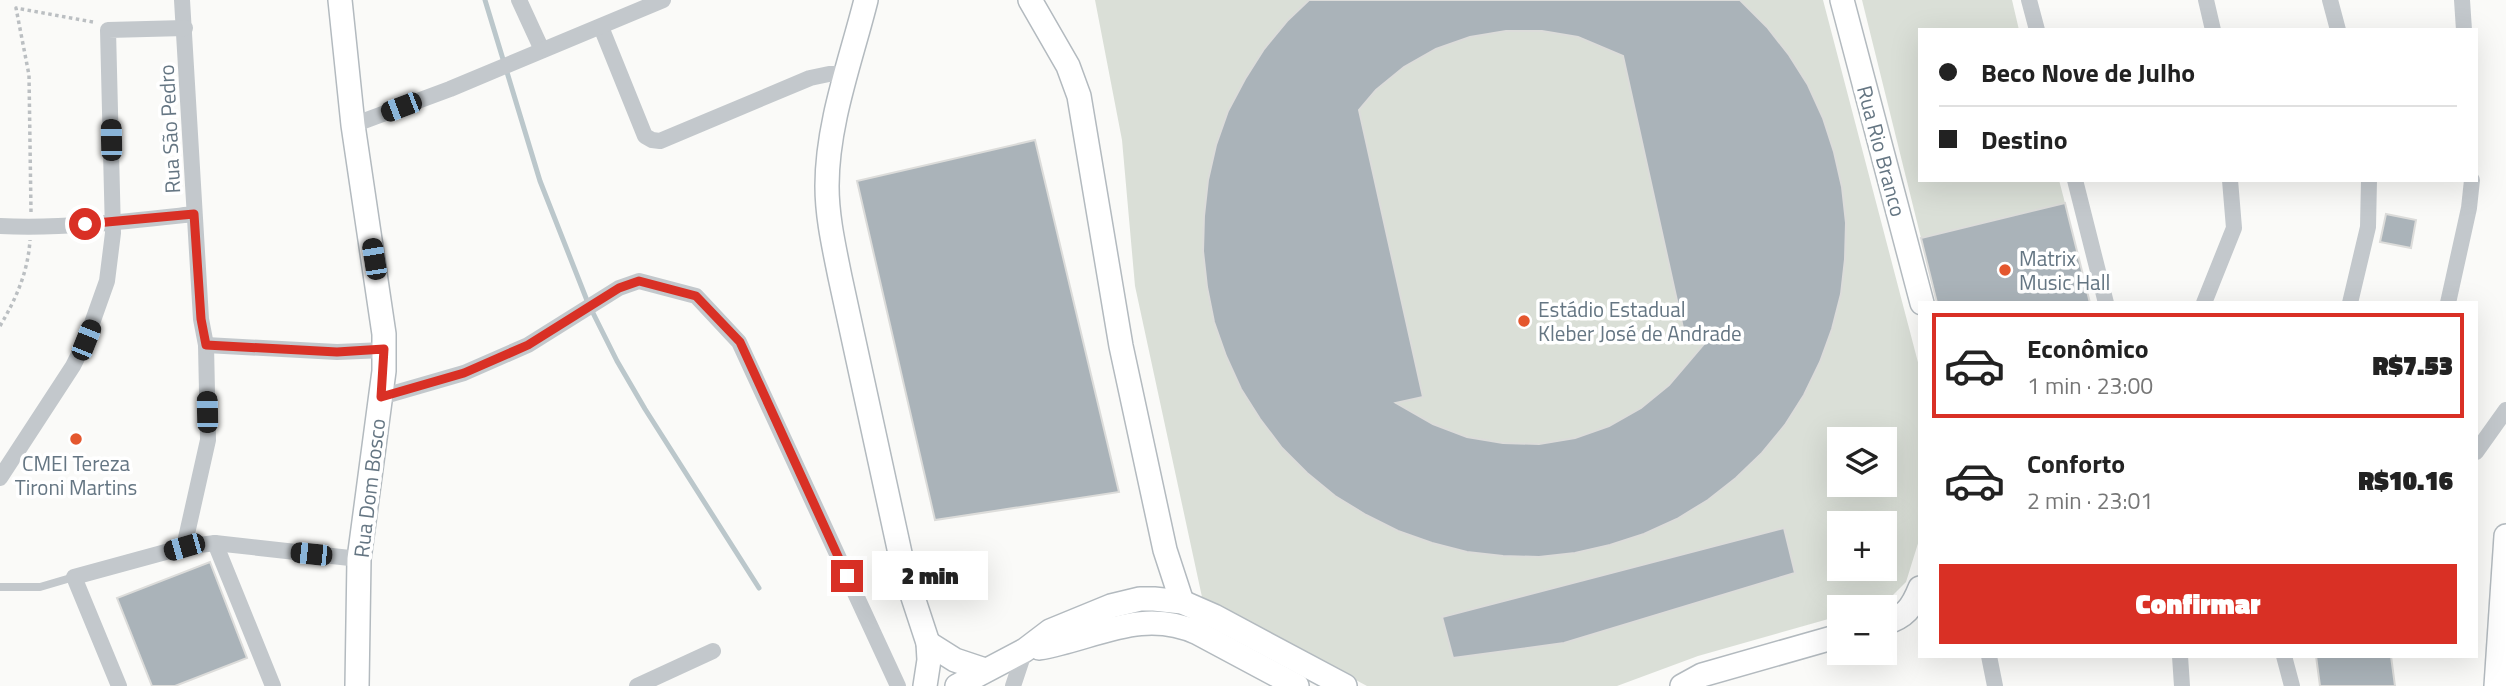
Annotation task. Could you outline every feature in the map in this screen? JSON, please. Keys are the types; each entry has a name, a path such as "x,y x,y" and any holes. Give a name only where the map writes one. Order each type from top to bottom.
{"street":[{"name":"Rua São Pedro","path":"182,0 201,319 206,345 208,440 184,547"},
{"name":"Rua Dom Bosco","path":"340,0 353,125 383,313 384,349 381,397 359,559 357,686"},
{"path":"519,0 542,50"},
{"path":"353,125 450,89 663,0"},
{"path":"866,0 830,143 827,186 831,232 903,567 928,643 929,660 925,686"},
{"path":"1030,0 1068,66 1079,96 1121,346 1165,550 1182,602"},
{"name":"Rua Rio Branco","path":"1842,0 1921,301"},
{"path":"2029,0 2036,28"},
{"path":"2206,0 2213,28"},
{"path":"2330,0 2337,28"},
{"path":"2462,0 2464,28"},
{"path":"601,27 645,135 652,140 660,141 810,78 847,74"},
{"path":"0,478 58,391 86,340 107,281 112,245 108,30 184,28"},
{"path":"2076,182 2105,301"},
{"path":"2205,301 2234,228 2230,182"},
{"path":"2350,301 2368,228 2369,182"},
{"path":"2448,301 2469,208 2472,182"},
{"path":"0,226 31,228 194,214"},
{"path":"381,397 464,373 528,345 619,288 639,281 696,296 740,342 898,686"},
{"path":"206,345 337,352 384,349"},
{"path":"2478,449 2506,410"},
{"path":"2496,686 2506,536"},
{"path":"215,543 273,686"},
{"path":"119,686 74,577 184,547 215,543 359,559"},
{"path":"1897,618 1907,613 1918,593"},
{"path":"957,686 1025,650 1051,631 1111,606 1140,599 1182,602 1214,615 1345,686"},
{"path":"1025,650 1120,626 1165,623 1183,626 1198,633 1297,686"},
{"path":"1682,686 1702,675 1827,639"},
{"path":"928,643 955,660 985,670"},
{"path":"1013,686 1025,650"},
{"path":"637,686 713,651"},
{"path":"1989,658 1995,686"},
{"path":"2180,658 2182,686"},
{"path":"2285,658 2292,686"}],"lane":[{"path":"0,587 40,587 74,577"}],"path":[{"path":"0,326 23,280 31,228 29,75 16,8 90,21 108,30"}],"shaded area":[{"name":"Estádio Estadual Kleber José de Andrade","path":"1095,0 1823,0 1918,362 1918,543 1906,582 1893,595 1827,595 1827,619 1698,656 1617,686 1367,686 1202,597 1135,286 1122,140"},
{"path":"1862,0 2012,0 2019,28 1918,28 1918,182 2060,182 2065,203 1921,238"}],"building":[{"path":"1309,0 1740,0 1767,27 1808,85 1834,152 1846,223 1841,294 1820,362 1785,425 1762,453 1708,500 1677,519 1610,545 1539,557 1467,552 1398,531 1335,496 1307,473 1282,448 1241,389 1214,322 1203,251 1208,180 1228,111 1264,49","holes":["1506,31 1542,31 1578,37 1623,56 1685,337 1715,331 1669,385 1641,408 1609,426 1575,438 1539,444 1503,443 1467,437 1433,424 1396,403 1423,397 1359,110 1376,90 1404,67 1436,49 1470,37"]},
{"path":"1035,140 1119,492 935,520 857,181"},
{"name":"Matrix Music Hall","path":"2065,203 2090,301 1937,301 1921,238"},
{"path":"2386,214 2416,220 2411,248 2380,242"},
{"path":"1784,528 1795,573 1564,643 1453,658 1442,617"},
{"path":"210,562 247,658 175,686 152,686 117,598"},
{"path":"2316,658 2391,658 2395,686 2320,686"}],"waterway":[{"path":"485,0 540,181 588,303 645,409 759,588"}],"place":[{"name":"Matrix Music Hall","path":"2005,270"},
{"name":"Estádio Estadual Kleber José de Andrade","path":"1524,321"},
{"name":"CMEI Tereza Tironi Martins","path":"76,439"}],"route":[{"path":"85,224 194,214 201,319 206,345 337,352 384,349 381,397 464,373 528,345 619,288 639,281 696,296 740,342 847,576"}]}
